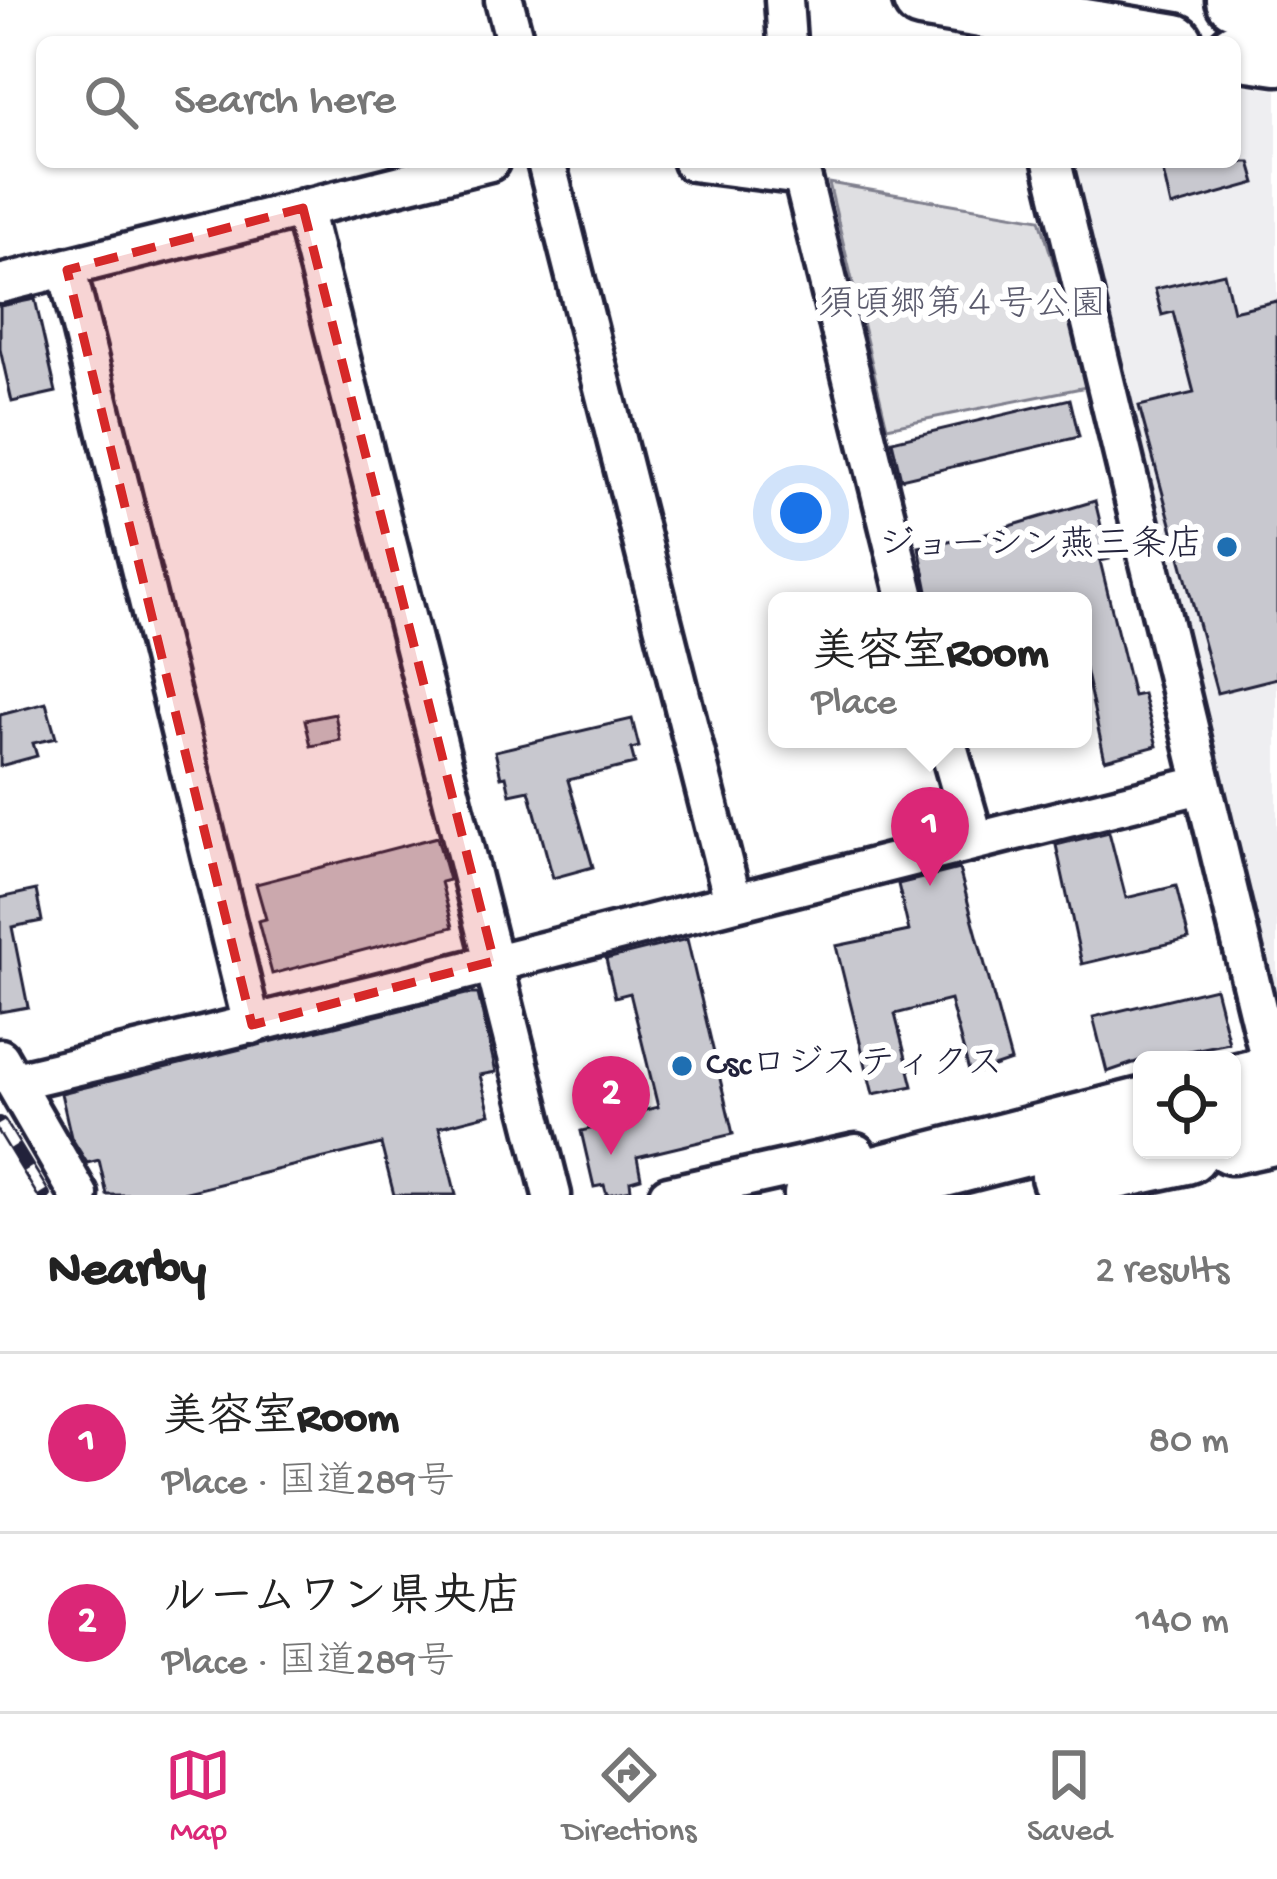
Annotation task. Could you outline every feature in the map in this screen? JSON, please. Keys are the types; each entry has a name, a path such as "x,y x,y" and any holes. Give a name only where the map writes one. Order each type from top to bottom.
{"highway":[{"path":"1241,1127 1265,1094"},
{"path":"961,1179 1133,1115"},
{"path":"818,1195 1133,1157"}],"street":[{"path":"505,0 514,36"},
{"path":"784,0 787,36"},
{"path":"921,0 1020,30 1098,36"},
{"path":"1234,0 1277,6"},
{"path":"1241,52 1277,57"},
{"path":"0,284 466,168"},
{"path":"548,168 733,901"},
{"path":"739,168 802,173 905,592"},
{"path":"1053,168 1201,785 1265,1094"},
{"path":"303,208 552,1195"},
{"path":"67,270 251,1025"},
{"path":"949,748 975,840"},
{"path":"79,1195 7,1070 251,1025 1201,785"},
{"path":"668,1195 939,1136 961,1179"}],"highlighted area":[{"path":"303,208 494,961 252,1025 67,270"}],"shaded area":[{"path":"1241,85 1277,90 1277,1018 1070,168 1241,168"}],"green space":[{"name":"須頃郷第４号公園","path":"829,183 1040,219 1091,386 887,427"}],"building":[{"path":"1241,162 1250,162 1256,183 1171,207 1162,168 1241,168"},
{"name":"ジョーシン燕三条店","path":"1224,273 1233,311 1277,301 1277,678 1217,693 1139,406 1194,393 1173,312 1162,315 1155,289"},
{"path":"35,299 56,392 12,402 0,349 0,306"},
{"path":"1070,399 1079,437 901,479 892,441"},
{"path":"1095,501 1109,559 1100,561 1133,696 1143,694 1157,746 1105,760 1092,701 1092,592 928,592 919,547 983,534"},
{"path":"46,703 56,738 33,743 37,756 0,766 0,715"},
{"path":"335,714 340,740 311,746 305,720"},
{"path":"632,719 639,747 631,749 635,764 568,780 593,867 553,878 529,790 510,794 495,751"},
{"path":"1109,832 1126,898 1176,886 1189,939 1082,964 1056,845"},
{"path":"437,837 449,880 441,882 453,927 272,974 258,921 266,919 256,884"},
{"path":"959,869 1011,1061 970,1075 950,1000 895,1014 913,1086 873,1094 836,946 909,931 898,884"},
{"path":"36,890 42,921 12,927 28,1007 0,1012 0,898"},
{"path":"687,939 733,1134 637,1157 641,1178 630,1181 631,1190 607,1195 604,1185 594,1187 581,1131 658,1107 630,993 615,997 606,959"},
{"path":"1215,988 1229,1043 1188,1051 1133,1051 1133,1063 1107,1072 1093,1017"},
{"path":"478,994 496,1072 480,1075 490,1114 439,1127 456,1195 394,1195 381,1144 175,1195 107,1195 99,1160 87,1163 71,1137 61,1093"}],"railway":[{"path":"0,1123 44,1195"}],"place":[{"name":"ジョーシン燕三条店","path":"1227,547"},
{"name":"美容室Room","path":"930,886"},
{"name":"Cscロジスティクス","path":"682,1066"},
{"name":"ルームワン県央店","path":"611,1155"}]}
